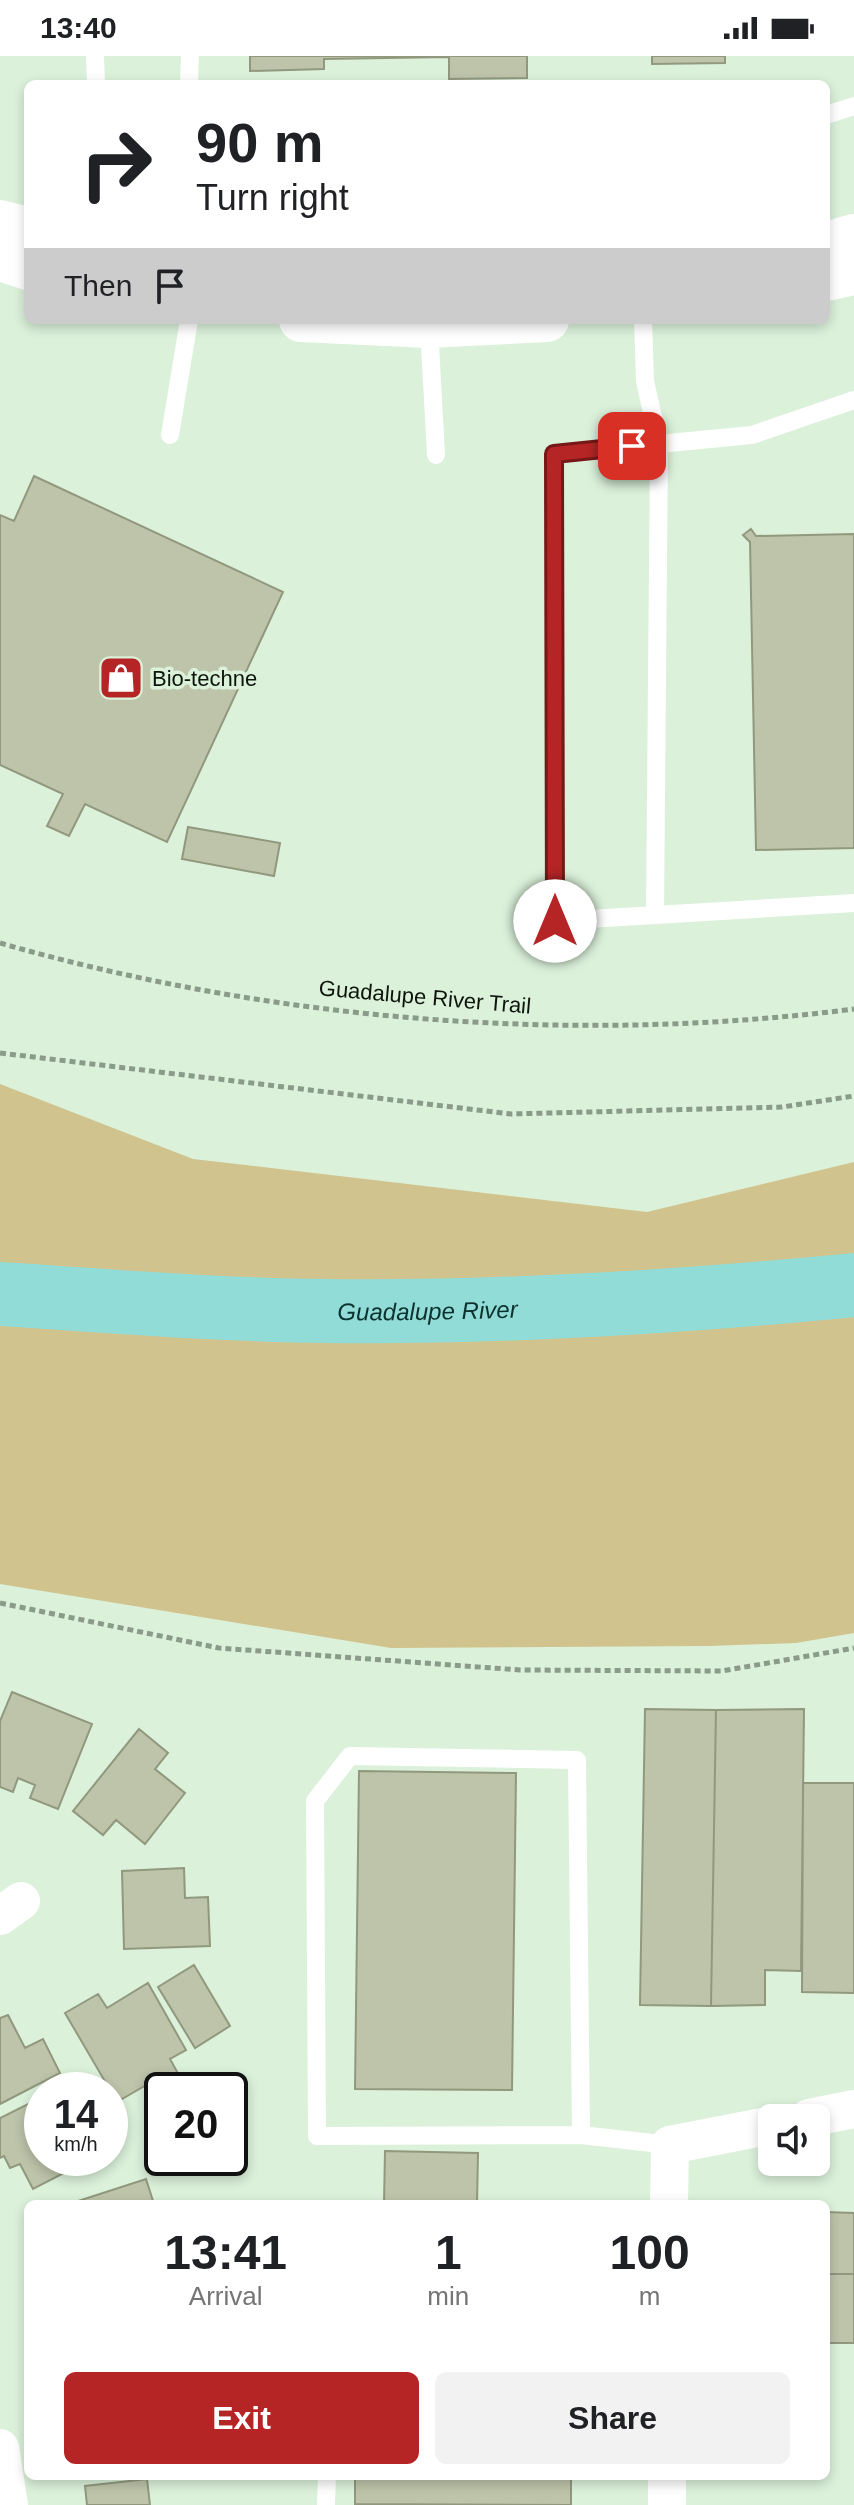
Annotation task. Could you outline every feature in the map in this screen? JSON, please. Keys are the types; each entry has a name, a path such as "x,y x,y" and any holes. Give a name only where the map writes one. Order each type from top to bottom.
{"main road":[{"path":"0,222 24,228"},
{"path":"830,243 854,236"},
{"path":"0,259 24,267"},
{"path":"830,278 854,273"},
{"path":"386,324 468,324"}],"street":[{"path":"830,2114 854,2109"},
{"path":"669,2200 670,2145 758,2128"},
{"path":"0,2448 9,2505"},
{"path":"667,2480 667,2505"}],"lane":[{"path":"95,56 96,80"},
{"path":"189,80 190,56"},
{"path":"830,114 854,106"},
{"path":"170,435 188,324"},
{"path":"643,324 645,381 659,444 655,915"},
{"path":"429,326 436,455"},
{"path":"854,400 752,435 554,454 555,921 854,903"},
{"path":"581,2135 577,1760 350,1756 315,1801 317,2136 581,2135 670,2145"},
{"path":"326,2505 327,2480"}],"path":[{"name":"Guadalupe River Trail","path":"0,943 75,964 214,992 410,1016 609,1026 776,1019 854,1009"},
{"path":"0,1053 511,1114 752,1108 854,1096"},
{"path":"0,1603 219,1648 520,1670 722,1671 854,1648"}],"shaded area":[{"path":"0,1084 193,1159 647,1212 854,1162 854,1633 796,1643 709,1646 391,1648 0,1584"}],"building":[{"path":"250,56 527,56 527,78 449,79 449,57 324,59 324,69 250,71"},
{"path":"652,56 725,56 725,63 652,64"},
{"name":"Bio-techne","path":"34,476 283,592 167,842 85,804 69,836 47,826 63,794 0,765 0,515 14,521"},
{"path":"751,529 756,536 854,534 854,848 756,850 750,542 743,535"},
{"path":"188,827 280,843 274,876 182,859"},
{"path":"12,1692 92,1724 58,1809 30,1798 35,1785 18,1778 13,1792 0,1787 0,1721"},
{"path":"645,1709 716,1710 711,2006 640,2005"},
{"path":"804,1709 801,1971 765,1970 765,2005 711,2006 716,1710"},
{"path":"139,1729 168,1753 155,1769 185,1793 145,1844 116,1820 103,1835 73,1811"},
{"path":"359,1771 516,1773 512,2090 355,2089"},
{"path":"803,1783 854,1783 854,1993 802,1992"},
{"path":"184,1868 185,1898 208,1897 210,1946 124,1949 122,1871"},
{"path":"194,1965 230,2026 195,2048 158,1987"},
{"path":"148,1983 186,2050 170,2059 177,2072 144,2072 144,2086 128,2096 128,2072 99,2072 65,2013 98,1994 107,2008"},
{"path":"8,2015 25,2048 43,2039 60,2072 24,2072 24,2092 0,2104 0,2018"},
{"path":"24,2106 24,2172 20,2164 10,2168 4,2156 0,2158 0,2118"},
{"path":"385,2151 478,2153 477,2200 384,2200"},
{"path":"26,2176 58,2176 33,2189"},
{"path":"146,2179 153,2200 81,2200"},
{"path":"830,2212 854,2213 854,2274 830,2274"},
{"path":"830,2274 854,2274 854,2343 830,2343"},
{"path":"147,2480 150,2505 87,2505 85,2486"},
{"path":"355,2480 571,2480 571,2505 355,2504"}],"waterway":[{"name":"Guadalupe River","path":"0,1294 245,1309 393,1311 591,1305 854,1285"}],"place":[{"name":"Bio-techne","path":"121,678"}],"route":[{"path":"555,921 554,454 632,446"}]}
